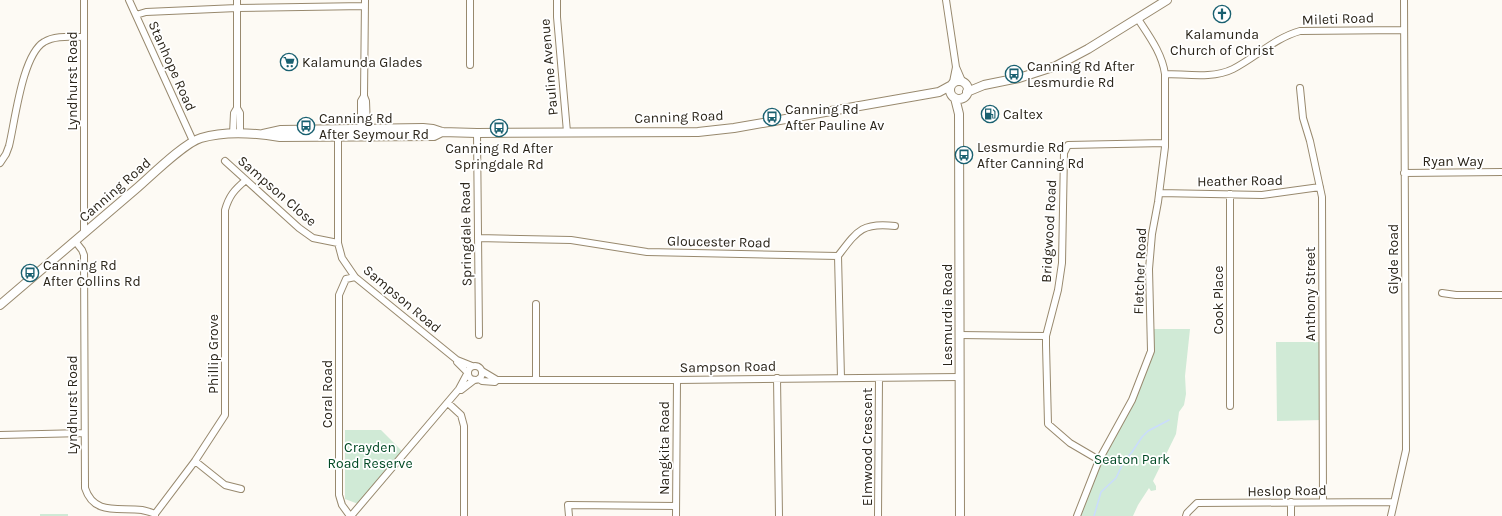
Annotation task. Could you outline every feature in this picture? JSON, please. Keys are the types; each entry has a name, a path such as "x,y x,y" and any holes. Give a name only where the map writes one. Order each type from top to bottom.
{"main road":[{"path":"958,89 1019,78 1056,66 1088,49 1167,0"},
{"name":"Canning Road","path":"0,305 164,164 193,141 210,136 263,134 280,137 338,133 364,128 423,128 442,132 477,133 698,132 722,130 958,89"},
{"name":"Lesmurdie Road","path":"958,89 960,516"},
{"name":"Canning Road","path":"338,133 364,136 434,136 442,132"}],"street":[{"name":"Lyndhurst Road","path":"84,0 84,233"},
{"name":"Stanhope Road","path":"129,0 193,141"},
{"path":"237,0 237,108 240,113 237,134"},
{"path":"470,0 470,65"},
{"name":"Pauline Avenue","path":"556,0 567,132"},
{"path":"946,0 958,89"},
{"name":"Glyde Road","path":"1391,516 1406,450 1404,0"},
{"path":"136,15 146,12 365,3 364,96 361,101 364,136"},
{"name":"Fletcher Road","path":"1076,516 1099,460 1132,400 1151,351 1150,269 1152,234 1165,144 1165,74 1159,54 1138,18"},
{"name":"Mileti Road","path":"1165,74 1211,74 1232,70 1286,36 1300,31 1404,30"},
{"path":"0,163 9,146 26,70 36,48 50,39 83,37"},
{"name":"Anthony Street","path":"1300,88 1302,114 1310,141 1322,197 1323,502"},
{"name":"Sampson Road","path":"338,133 338,243 342,258 355,277 457,360 472,366"},
{"name":"Springdale Road","path":"477,133 479,335"},
{"name":"Bridgwood Road","path":"1099,460 1070,443 1048,424 1045,356 1046,336 1061,270 1064,153 1068,145 1165,144"},
{"name":"Sampson Close","path":"225,161 299,228 313,238 338,243"},
{"name":"Ryan Way","path":"1404,173 1502,172"},
{"name":"Phillip Grove","path":"155,515 195,461 225,415 225,210 228,198 246,180"},
{"name":"Heather Road","path":"1159,193 1262,195 1320,188"},
{"name":"Cook Place","path":"1230,194 1230,406"},
{"path":"841,378 838,256 855,234 867,227 885,225 895,226"},
{"name":"Gloucester Road","path":"478,238 571,240 647,252 838,256"},
{"name":"Lyndhurst Road","path":"75,241 82,250 84,256 85,488 93,503 102,508 143,510 155,515"},
{"name":"Coral Road","path":"351,516 342,505 339,495 339,295 346,279 355,277"},
{"path":"1442,293 1456,296 1502,295"},
{"path":"536,304 536,380"},
{"path":"960,335 1046,336"},
{"name":"Sampson Road","path":"457,360 457,362 467,373"},
{"path":"351,516 448,403 459,389 469,367 479,367 482,371 497,380"},
{"path":"459,389 462,390 477,379 482,374 482,371"},
{"path":"467,373 470,378 477,379"},
{"name":"Sampson Road","path":"477,379 495,382 497,380 960,377"},
{"path":"777,378 779,516"},
{"name":"Elmwood Crescent","path":"878,516 879,378"},
{"name":"Nangkita Road","path":"676,380 676,516"},
{"path":"448,403 461,415 464,426 464,516"},
{"path":"0,435 84,433"},
{"path":"195,461 225,485 241,489"},
{"path":"1291,502 1291,516"},
{"name":"Heslop Road","path":"1186,516 1197,503 1394,502"},
{"path":"569,516 568,505 676,506"}],"green space":[{"name":"Seaton Park","path":"1150,329 1190,329 1185,376 1186,394 1184,405 1179,412 1176,434 1153,481 1156,486 1156,490 1151,491 1149,488 1133,516 1077,516 1086,492 1132,400 1151,351"},
{"path":"1276,342 1322,342 1323,420 1277,421"},
{"name":"Crayden Road Reserve","path":"345,430 381,430 404,453 361,505 345,499"},
{"path":"40,514 68,514 68,516 40,516"}],"waterway":[{"path":"1094,516 1101,492 1116,478 1124,461 1142,437 1148,431 1169,420"}],"place":[{"name":"Kalamunda Church of Christ","path":"1222,14"},
{"name":"Kalamunda Glades","path":"289,62"},
{"name":"Canning Rd After Lesmurdie Rd","path":"1014,74"},
{"name":"Caltex","path":"990,114"},
{"name":"Canning Rd After Pauline Av","path":"772,117"},
{"name":"Canning Rd After Seymour Rd","path":"306,126"},
{"name":"Canning Rd After Springdale Rd","path":"499,128"},
{"name":"Lesmurdie Rd After Canning Rd","path":"964,155"},
{"name":"Canning Rd After Collins Rd","path":"30,273"}]}
